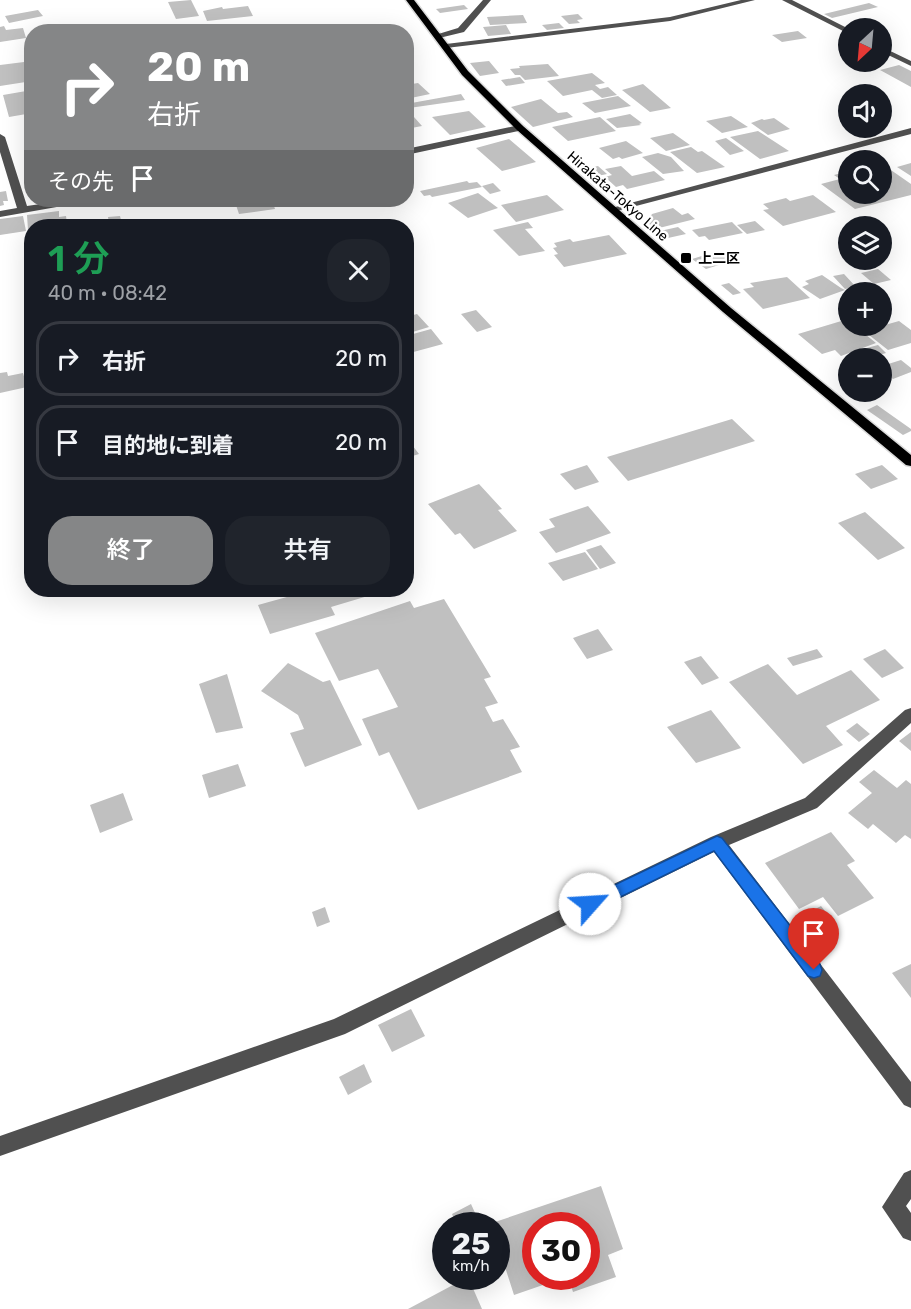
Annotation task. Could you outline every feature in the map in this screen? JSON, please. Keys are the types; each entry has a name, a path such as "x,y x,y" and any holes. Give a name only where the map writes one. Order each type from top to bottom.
{"main road":[{"name":"Hirakata-Tokyo Line","path":"410,0 480,91 520,128 727,310 911,462"}],"street":[{"path":"438,37 461,30 487,0"},
{"path":"446,46 670,19 751,0"},
{"path":"786,0 838,26"},
{"path":"892,54 911,64"},
{"path":"414,150 520,128"},
{"path":"613,209 911,131"},
{"path":"0,137 23,210"},
{"path":"0,214 41,207"},
{"path":"0,1146 338,1027 717,842 811,803 911,714"},
{"path":"717,842 911,1098"},
{"path":"911,1180 893,1207 911,1230"}],"building":[{"path":"191,0 199,16 176,19 168,2"},
{"path":"869,3 878,7 832,18 824,14"},
{"path":"464,5 468,9 440,13 436,9"},
{"path":"248,6 253,16 207,21 203,11 222,7 223,9"},
{"path":"38,10 43,16 9,23 5,16"},
{"path":"578,14 583,19 577,20 580,23 569,24 561,16"},
{"path":"523,15 527,23 490,25 487,17"},
{"path":"559,23 564,28 547,30 542,25"},
{"path":"506,25 511,34 488,36 483,27"},
{"path":"4,26 6,30 23,28 24,38 0,42 0,27"},
{"path":"798,31 807,38 782,42 772,35"},
{"path":"489,61 499,73 480,76 470,63"},
{"path":"24,62 24,82 0,86 0,65"},
{"path":"548,64 559,76 525,80 520,75 515,75 510,69 520,68 519,66"},
{"path":"899,65 911,71 911,87 884,72 892,72 892,67"},
{"path":"592,73 605,83 595,85 600,89 608,87 617,95 602,98 592,90 563,96 547,81"},
{"path":"520,77 525,83 506,86 501,80"},
{"path":"418,83 430,94 414,97 414,84"},
{"path":"643,84 671,108 650,112 622,90"},
{"path":"24,91 24,114 9,117 3,95"},
{"path":"461,94 465,100 414,107 414,103"},
{"path":"618,96 631,106 595,113 582,103"},
{"path":"541,99 558,113 567,112 573,117 533,127 511,107"},
{"path":"469,111 486,127 450,135 432,117"},
{"path":"630,114 642,123 639,124 641,125 617,128 606,119"},
{"path":"731,116 748,127 722,133 706,121"},
{"path":"414,117 422,126 414,128"},
{"path":"600,117 616,131 568,141 552,127"},
{"path":"774,118 790,129 768,135 751,123 762,119"},
{"path":"758,131 789,151 760,159 730,137"},
{"path":"673,133 690,145 666,151 650,138"},
{"path":"726,138 744,151 730,155 715,141"},
{"path":"509,139 536,162 502,171 476,148"},
{"path":"626,141 643,153 613,159 599,148"},
{"path":"691,147 698,152 702,151 725,167 697,173 670,152"},
{"path":"658,153 671,157 684,171 663,174 642,157"},
{"path":"911,163 911,176 897,167"},
{"path":"598,166 607,174 593,177 584,169"},
{"path":"621,166 632,176 654,171 665,180 627,189 623,185 616,187 605,177 612,175 605,169"},
{"path":"892,171 911,184 911,195 892,200"},
{"path":"838,180 838,196 821,184"},
{"path":"467,181 477,182 482,187 432,197 424,196 420,191"},
{"path":"493,183 501,191 490,194 482,186"},
{"path":"6,191 8,201 3,201 4,205 0,206 0,192"},
{"path":"478,193 498,208 468,218 448,203"},
{"path":"547,195 564,210 516,222 501,205"},
{"path":"813,195 836,212 783,226 763,210 769,209 763,204 786,198 790,201"},
{"path":"848,204 875,204 855,209"},
{"path":"237,207 274,207 275,209 239,214"},
{"path":"673,208 682,215 688,213 695,219 655,229 647,222 652,214"},
{"path":"59,211 59,217 66,216 66,219 27,219 27,215"},
{"path":"23,216 24,231 0,235 0,219"},
{"path":"120,216 121,219 108,219 108,217"},
{"path":"755,221 765,230 747,234 737,225"},
{"path":"528,222 533,228 525,229 545,251 519,256 493,230"},
{"path":"732,222 743,233 709,240 705,236 699,237 692,230"},
{"path":"678,227 686,234 668,238 660,231"},
{"path":"609,235 627,254 564,267 554,255 558,254 553,248 557,247 554,243"},
{"path":"718,251 732,261 706,269 692,259"},
{"path":"879,270 891,280 872,282 861,273"},
{"path":"844,274 851,282 839,282 833,276"},
{"path":"822,275 838,286 838,293 820,299 802,287 809,284 805,281"},
{"path":"787,277 810,298 763,309 743,289 754,287 750,283"},
{"path":"729,283 741,293 733,295 721,285"},
{"path":"476,310 492,327 477,332 461,314"},
{"path":"417,314 429,327 414,332 414,315"},
{"path":"899,321 911,330 911,343 892,349 885,348 870,336 892,336 892,323"},
{"path":"838,322 838,336 867,336 876,343 863,348 838,348 838,353 835,350 822,354 798,334"},
{"path":"431,329 443,344 414,352 414,334"},
{"path":"901,360 911,368 911,372 893,379 892,363"},
{"path":"7,372 8,376 23,373 24,388 0,393 0,373"},
{"path":"877,405 911,431 903,435 867,410"},
{"path":"732,419 755,441 628,481 607,457"},
{"path":"587,465 599,482 575,490 560,474"},
{"path":"882,465 898,479 871,489 855,474"},
{"path":"479,484 502,509 498,510 517,531 474,549 460,533 455,535 428,504"},
{"path":"588,506 611,533 556,553 539,532 555,527 549,519"},
{"path":"865,512 905,548 878,560 838,523"},
{"path":"601,545 616,563 600,569 586,550"},
{"path":"585,552 598,569 563,581 548,563"},
{"path":"287,597 365,597 331,607 335,615 270,634 258,605"},
{"path":"444,599 491,677 484,679 498,703 485,707 493,722 503,719 520,747 510,750 522,772 418,810 389,752 379,756 362,719 398,707 378,669 339,681 315,633 410,601 414,608"},
{"path":"598,629 613,650 587,659 573,638"},
{"path":"817,649 823,657 793,666 787,658"},
{"path":"885,649 904,668 882,678 863,659"},
{"path":"701,656 719,678 702,685 684,662"},
{"path":"288,663 323,682 330,680 362,745 305,767 290,733 304,729 298,715 261,691"},
{"path":"768,664 797,695 851,670 880,700 826,726 843,745 803,764 729,682"},
{"path":"227,674 243,728 216,733 199,684"},
{"path":"711,710 741,748 696,763 667,727"},
{"path":"857,723 870,734 859,742 846,731"},
{"path":"911,732 911,751 899,741"},
{"path":"238,764 246,786 209,798 202,775"},
{"path":"874,770 897,788 906,780 911,784 911,839 905,835 896,843 873,824 868,829 848,813 872,793 859,782"},
{"path":"123,793 133,820 100,833 90,805"},
{"path":"831,832 855,861 847,865 874,898 838,916 823,897 799,909 765,863"},
{"path":"821,906 832,920 806,932 796,919"},
{"path":"325,907 330,922 317,927 312,912"},
{"path":"911,964 911,998 892,973"},
{"path":"411,1009 425,1036 392,1052 378,1025"},
{"path":"364,1064 372,1082 348,1095 339,1077"},
{"path":"601,1186 623,1249 608,1255 616,1277 600,1283 600,1212 524,1212"},
{"path":"471,1204 475,1212 456,1212"},
{"path":"522,1213 522,1290 528,1290 514,1295 510,1283 510,1217"},
{"path":"444,1290 474,1290 482,1309 408,1309"}],"place":[{"name":"上二区","path":"686,258"}],"route":[{"path":"590,904 717,842 814,970"}]}
